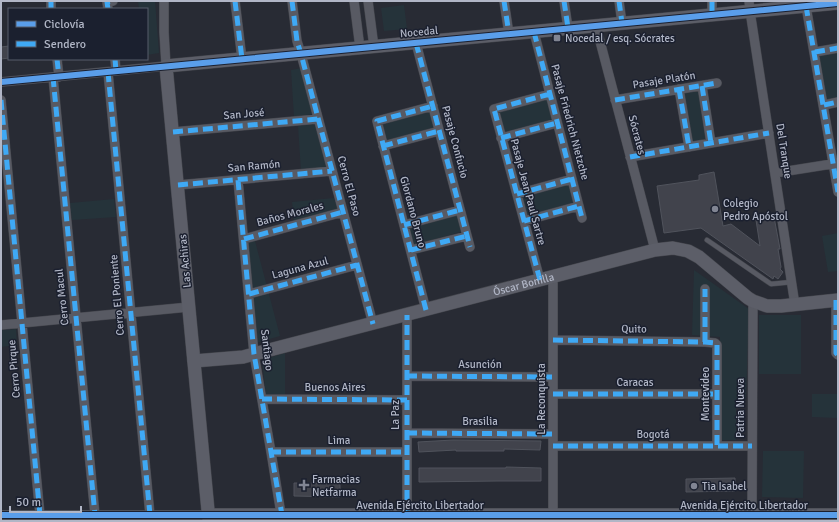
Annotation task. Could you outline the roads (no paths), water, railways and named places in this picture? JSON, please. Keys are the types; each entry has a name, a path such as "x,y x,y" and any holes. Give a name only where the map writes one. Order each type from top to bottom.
{"street":[{"path":"108,8 107,2 113,1"},
{"name":"Las Achiras","path":"164,1 166,66 209,518"},
{"path":"235,1 242,59"},
{"name":"Cerro El Paso","path":"292,1 297,41 373,324"},
{"path":"354,1 360,48"},
{"path":"368,1 374,47"},
{"path":"504,1 509,34"},
{"path":"564,1 568,28"},
{"path":"619,1 622,23"},
{"path":"712,1 712,14"},
{"name":"Nocedal","path":"1,82 596,26 712,14 749,6 806,6 838,3"},
{"name":"Del Tranque","path":"749,6 795,305"},
{"path":"806,6 836,163 838,192"},
{"name":"Sócrates","path":"596,26 655,250"},
{"name":"Pasaje Friedrich Nietzche","path":"534,32 582,218"},
{"name":"Pasaje Confucio","path":"416,43 470,247"},
{"path":"815,52 838,48"},
{"name":"Cerro Macul","path":"57,60 56,77 76,318 95,515"},
{"name":"Cerro El Poniente","path":"114,60 112,72 130,312 150,515"},
{"name":"Pasaje Platón","path":"615,100 717,83"},
{"path":"702,86 711,143"},
{"path":"679,89 689,147"},
{"name":"Pasaje Jean Paul Sartre","path":"540,280 494,109 550,94"},
{"name":"Cerro Pirque","path":"1,100 40,515"},
{"path":"824,105 838,102"},
{"name":"Giordano Bruno","path":"426,310 377,121 433,106"},
{"name":"San José","path":"173,132 318,119"},
{"path":"501,138 557,123"},
{"path":"383,146 439,131"},
{"path":"630,157 769,133"},
{"path":"775,173 836,163"},
{"name":"San Ramón","path":"178,185 332,171"},
{"path":"517,194 572,179"},
{"name":"Santiago","path":"238,180 254,354 272,452 282,518"},
{"path":"524,221 579,206"},
{"path":"404,225 460,210"},
{"name":"Baños Morales","path":"244,239 343,212"},
{"path":"411,250 467,236"},
{"name":"Óscar Bonilla","path":"194,361 232,358 254,354 667,248 678,248 693,253 748,298 760,304 774,307 837,300"},
{"name":"Laguna Azul","path":"249,294 357,265"},
{"name":"La Reconquista","path":"553,277 553,518"},
{"path":"705,289 705,342"},
{"path":"837,300 836,350 838,355"},
{"name":"Patria Nueva","path":"752,515 753,301"},
{"path":"1,325 189,307"},
{"name":"La Paz","path":"407,315 407,515"},
{"name":"Quito","path":"553,340 715,343"},
{"name":"Montevideo","path":"715,343 717,446"},
{"name":"Asunción","path":"407,376 553,377"},
{"name":"Caracas","path":"553,394 717,394"},
{"name":"Buenos Aires","path":"262,399 407,400"},
{"name":"Brasilia","path":"407,433 553,434"},
{"name":"Bogotá","path":"553,446 752,446"},
{"name":"Lima","path":"272,452 407,452"},
{"name":"Avenida Ejército Libertador","path":"1,515 150,515 209,518 407,515 553,518 838,515"}],"lane":[{"path":"707,240 771,284 792,282"}],"place":[{"name":"Nocedal / esq. Sócrates","path":"557,38"},
{"name":"Colegio Pedro Apóstol","path":"715,209"},
{"name":"Farmacias Netfarma","path":"304,485"},
{"name":"Tia Isabel","path":"694,486"}]}
